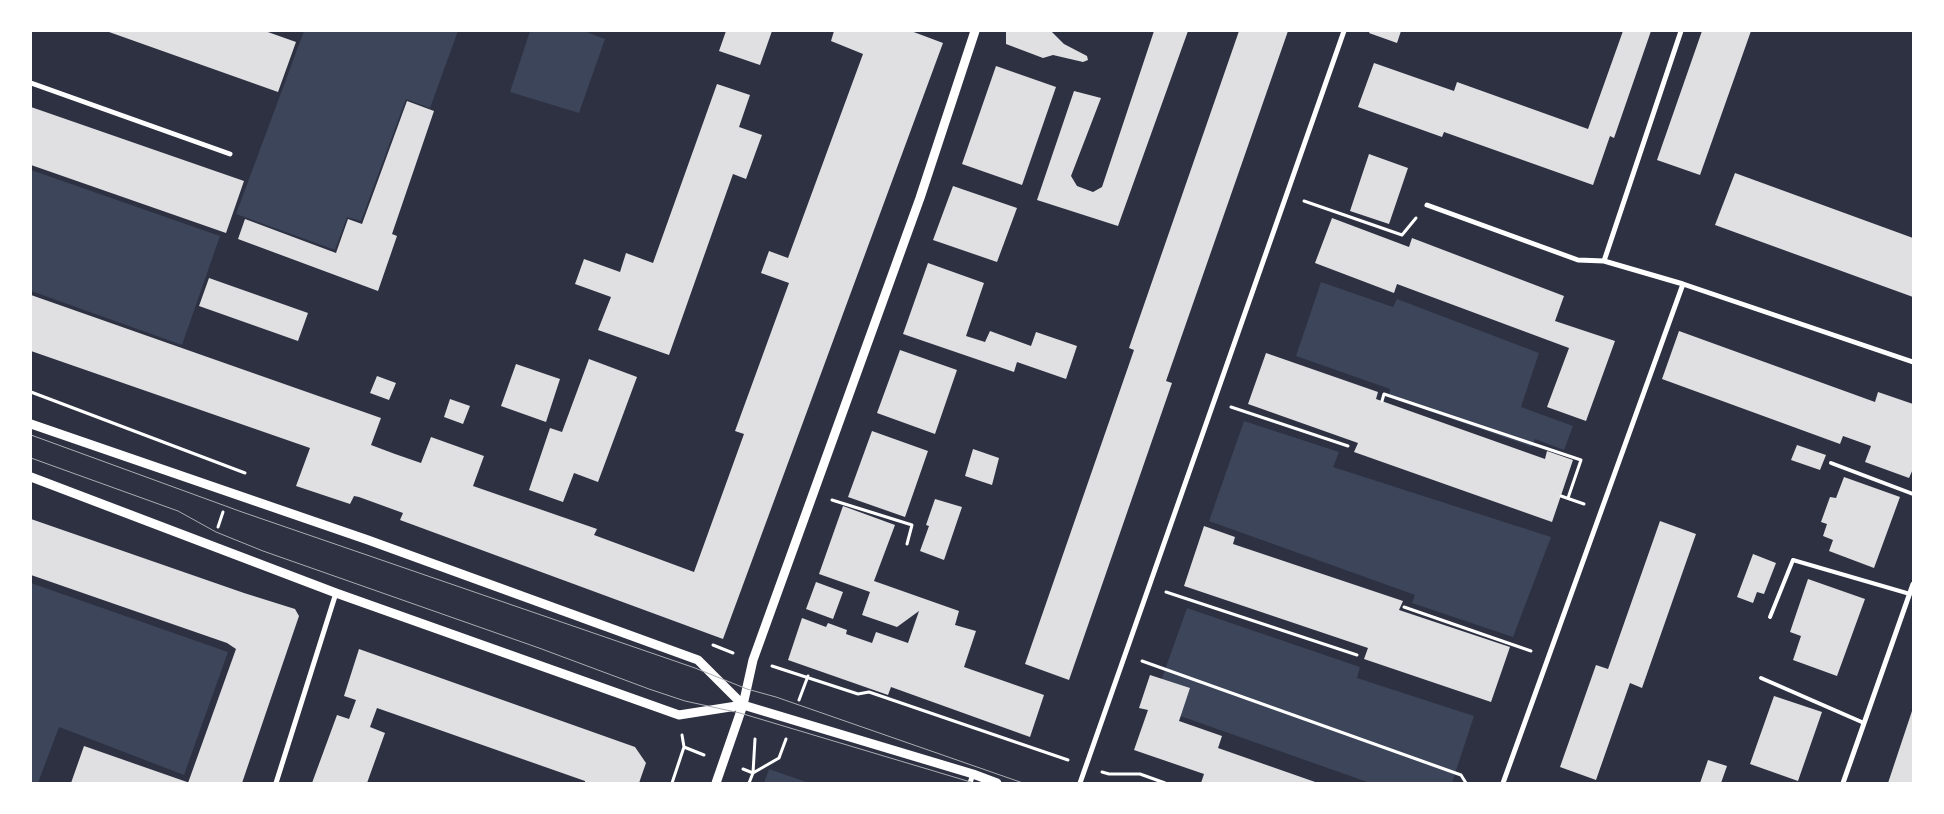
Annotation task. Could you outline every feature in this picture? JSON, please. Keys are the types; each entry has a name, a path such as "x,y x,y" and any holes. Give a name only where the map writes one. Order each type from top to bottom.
{"street":[{"path":"716,783 743,705 753,660 920,198 975,31"},
{"path":"1080,783 1344,31"},
{"path":"1604,261 1681,31"},
{"path":"31,83 230,154"},
{"path":"1427,205 1578,260 1604,261 1683,284 1913,362"},
{"path":"1503,783 1683,284"},
{"path":"31,424 365,539 698,660 743,705"},
{"path":"31,477 212,544 336,593 679,715 743,705 972,778 997,783"},
{"path":"1843,783 1913,584"},
{"path":"276,783 336,593"}],"lane":[{"path":"1831,464 1913,494"},
{"path":"1770,617 1793,560 1910,594"},
{"path":"1761,678 1864,723"}],"path":[{"path":"1286,195 1402,235 1427,205"},
{"path":"1382,401 1384,394 1581,460 1568,498"},
{"path":"1214,401 1348,446"},
{"path":"212,544 230,492"},
{"path":"1561,496 1602,509"},
{"path":"827,498 912,525 907,544"},
{"path":"1149,586 1357,654"},
{"path":"1404,606 1549,656"},
{"path":"1124,655 1461,775 1466,783"},
{"path":"753,660 808,676 858,694 869,692 1109,774 1140,774 1164,783"},
{"path":"749,783 753,773 755,737"}],"shaded area":[{"path":"304,31 458,31 430,108 406,99 361,221 347,217 335,250 236,214"},
{"path":"530,31 584,31 605,39 579,113 510,92"},
{"path":"31,170 220,236 182,345 31,291"},
{"path":"1321,282 1393,307 1397,299 1539,353 1521,407 1573,426 1564,450 1535,439 1532,447 1389,397 1390,389 1296,356"},
{"path":"1244,421 1339,452 1333,467 1551,537 1513,637 1412,603 1415,595 1209,521"},
{"path":"31,583 228,652 184,775 59,727 38,783 31,783"},
{"path":"1187,608 1360,667 1357,678 1474,716 1452,783 1370,783 1152,706"},
{"path":"769,769 809,783 764,783"}],"building":[{"path":"265,31 296,42 278,92 109,32"},
{"path":"726,31 772,31 760,65 719,51"},
{"path":"834,31 911,31 943,43 723,639 400,520 403,513 359,497 354,496 350,504 296,486 310,448 31,351 31,295 381,418 371,445 395,454 421,463 431,437 484,456 473,486 597,529 594,535 694,572 744,434 735,431 789,283 761,273 769,251 788,258 863,54 831,41"},
{"path":"1006,31 1051,31 1064,44 1087,56 1088,60 1083,62 1053,55 1043,58 1006,44"},
{"path":"1154,31 1188,31 1118,226 1037,200 1074,91 1101,98 1071,176 1077,186 1093,192 1102,187"},
{"path":"1239,31 1288,31 1166,381 1172,383 1069,680 1025,664 1134,350 1129,348"},
{"path":"1370,31 1401,31 1397,43 1369,33"},
{"path":"1623,31 1651,31 1614,138 1610,136 1593,185 1444,132 1442,137 1358,107 1374,63 1454,91 1457,82 1588,129"},
{"path":"1702,31 1751,31 1700,175 1657,160"},
{"path":"996,66 1056,87 1022,185 962,164"},
{"path":"717,84 750,95 739,127 762,135 746,179 733,174 669,355 598,330 611,297 575,284 584,259 620,272 626,253 653,263"},
{"path":"407,101 434,111 392,234 397,236 378,291 238,239 245,219 336,253 348,219 362,224"},
{"path":"31,107 244,181 226,233 31,165"},
{"path":"1369,154 1408,168 1389,224 1350,211"},
{"path":"1735,173 1913,238 1913,297 1715,225"},
{"path":"953,186 1017,208 997,262 933,240"},
{"path":"1332,218 1409,247 1412,238 1564,296 1555,321 1615,341 1586,421 1547,407 1569,348 1397,284 1394,293 1315,263"},
{"path":"928,263 984,283 966,336 985,342 990,331 1031,346 1036,332 1077,346 1066,379 1017,362 1014,372 903,334"},
{"path":"209,278 308,313 298,341 199,306"},
{"path":"1679,331 1875,402 1878,392 1913,404 1913,469 1909,478 1865,462 1871,446 1843,436 1840,444 1662,379"},
{"path":"900,350 957,370 935,434 877,413"},
{"path":"1266,353 1378,392 1376,399 1545,459 1547,451 1573,460 1552,522 1354,452 1358,443 1248,404"},
{"path":"589,359 637,377 598,482 574,473 563,502 529,490 550,428 562,432"},
{"path":"516,364 560,379 546,422 501,406"},
{"path":"377,376 396,383 389,400 370,393"},
{"path":"450,399 470,406 463,424 444,417"},
{"path":"872,431 928,451 905,517 848,497"},
{"path":"1797,445 1826,455 1820,470 1791,460"},
{"path":"973,449 999,458 992,485 965,476"},
{"path":"1844,477 1900,497 1874,568 1829,551 1833,540 1823,536 1827,524 1821,522 1830,497 1836,498"},
{"path":"935,499 962,507 944,560 920,551 929,526 926,525"},
{"path":"843,506 895,525 874,581 959,611 955,625 976,631 964,667 1044,695 1030,737 891,687 888,695 788,660 802,618 826,627 828,623 847,630 846,634 872,643 876,632 908,643 919,611 897,627 862,615 870,592 819,574"},
{"path":"31,519 295,609 299,616 242,783 188,783 236,649 227,643 31,575"},
{"path":"1660,521 1696,534 1642,688 1630,683 1596,780 1560,767 1596,665 1608,669"},
{"path":"1204,526 1235,537 1233,544 1403,601 1399,610 1510,647 1491,702 1364,659 1368,648 1184,586"},
{"path":"1753,554 1776,563 1764,594 1757,592 1753,603 1737,597"},
{"path":"1808,579 1865,599 1837,676 1793,660 1801,636 1790,632"},
{"path":"816,582 843,592 833,619 806,609"},
{"path":"359,649 635,747 646,763 639,783 585,783 585,781 377,708 370,727 385,733 367,783 312,783 337,715 349,719 356,700 344,696"},
{"path":"1150,675 1190,688 1179,721 1222,736 1218,748 1318,783 1201,783 1204,774 1134,750 1148,710 1139,708"},
{"path":"1774,696 1822,712 1798,781 1750,764"},
{"path":"1912,711 1913,783 1888,783"},
{"path":"84,746 187,782 187,783 71,783"},
{"path":"1708,760 1727,766 1721,783 1700,783"}],"tram line":[{"path":"31,435 242,512 695,668 747,689 776,697 1023,783"},
{"path":"31,458 178,511 216,532 263,551 539,648 649,689 685,701 740,713 974,783"}]}
